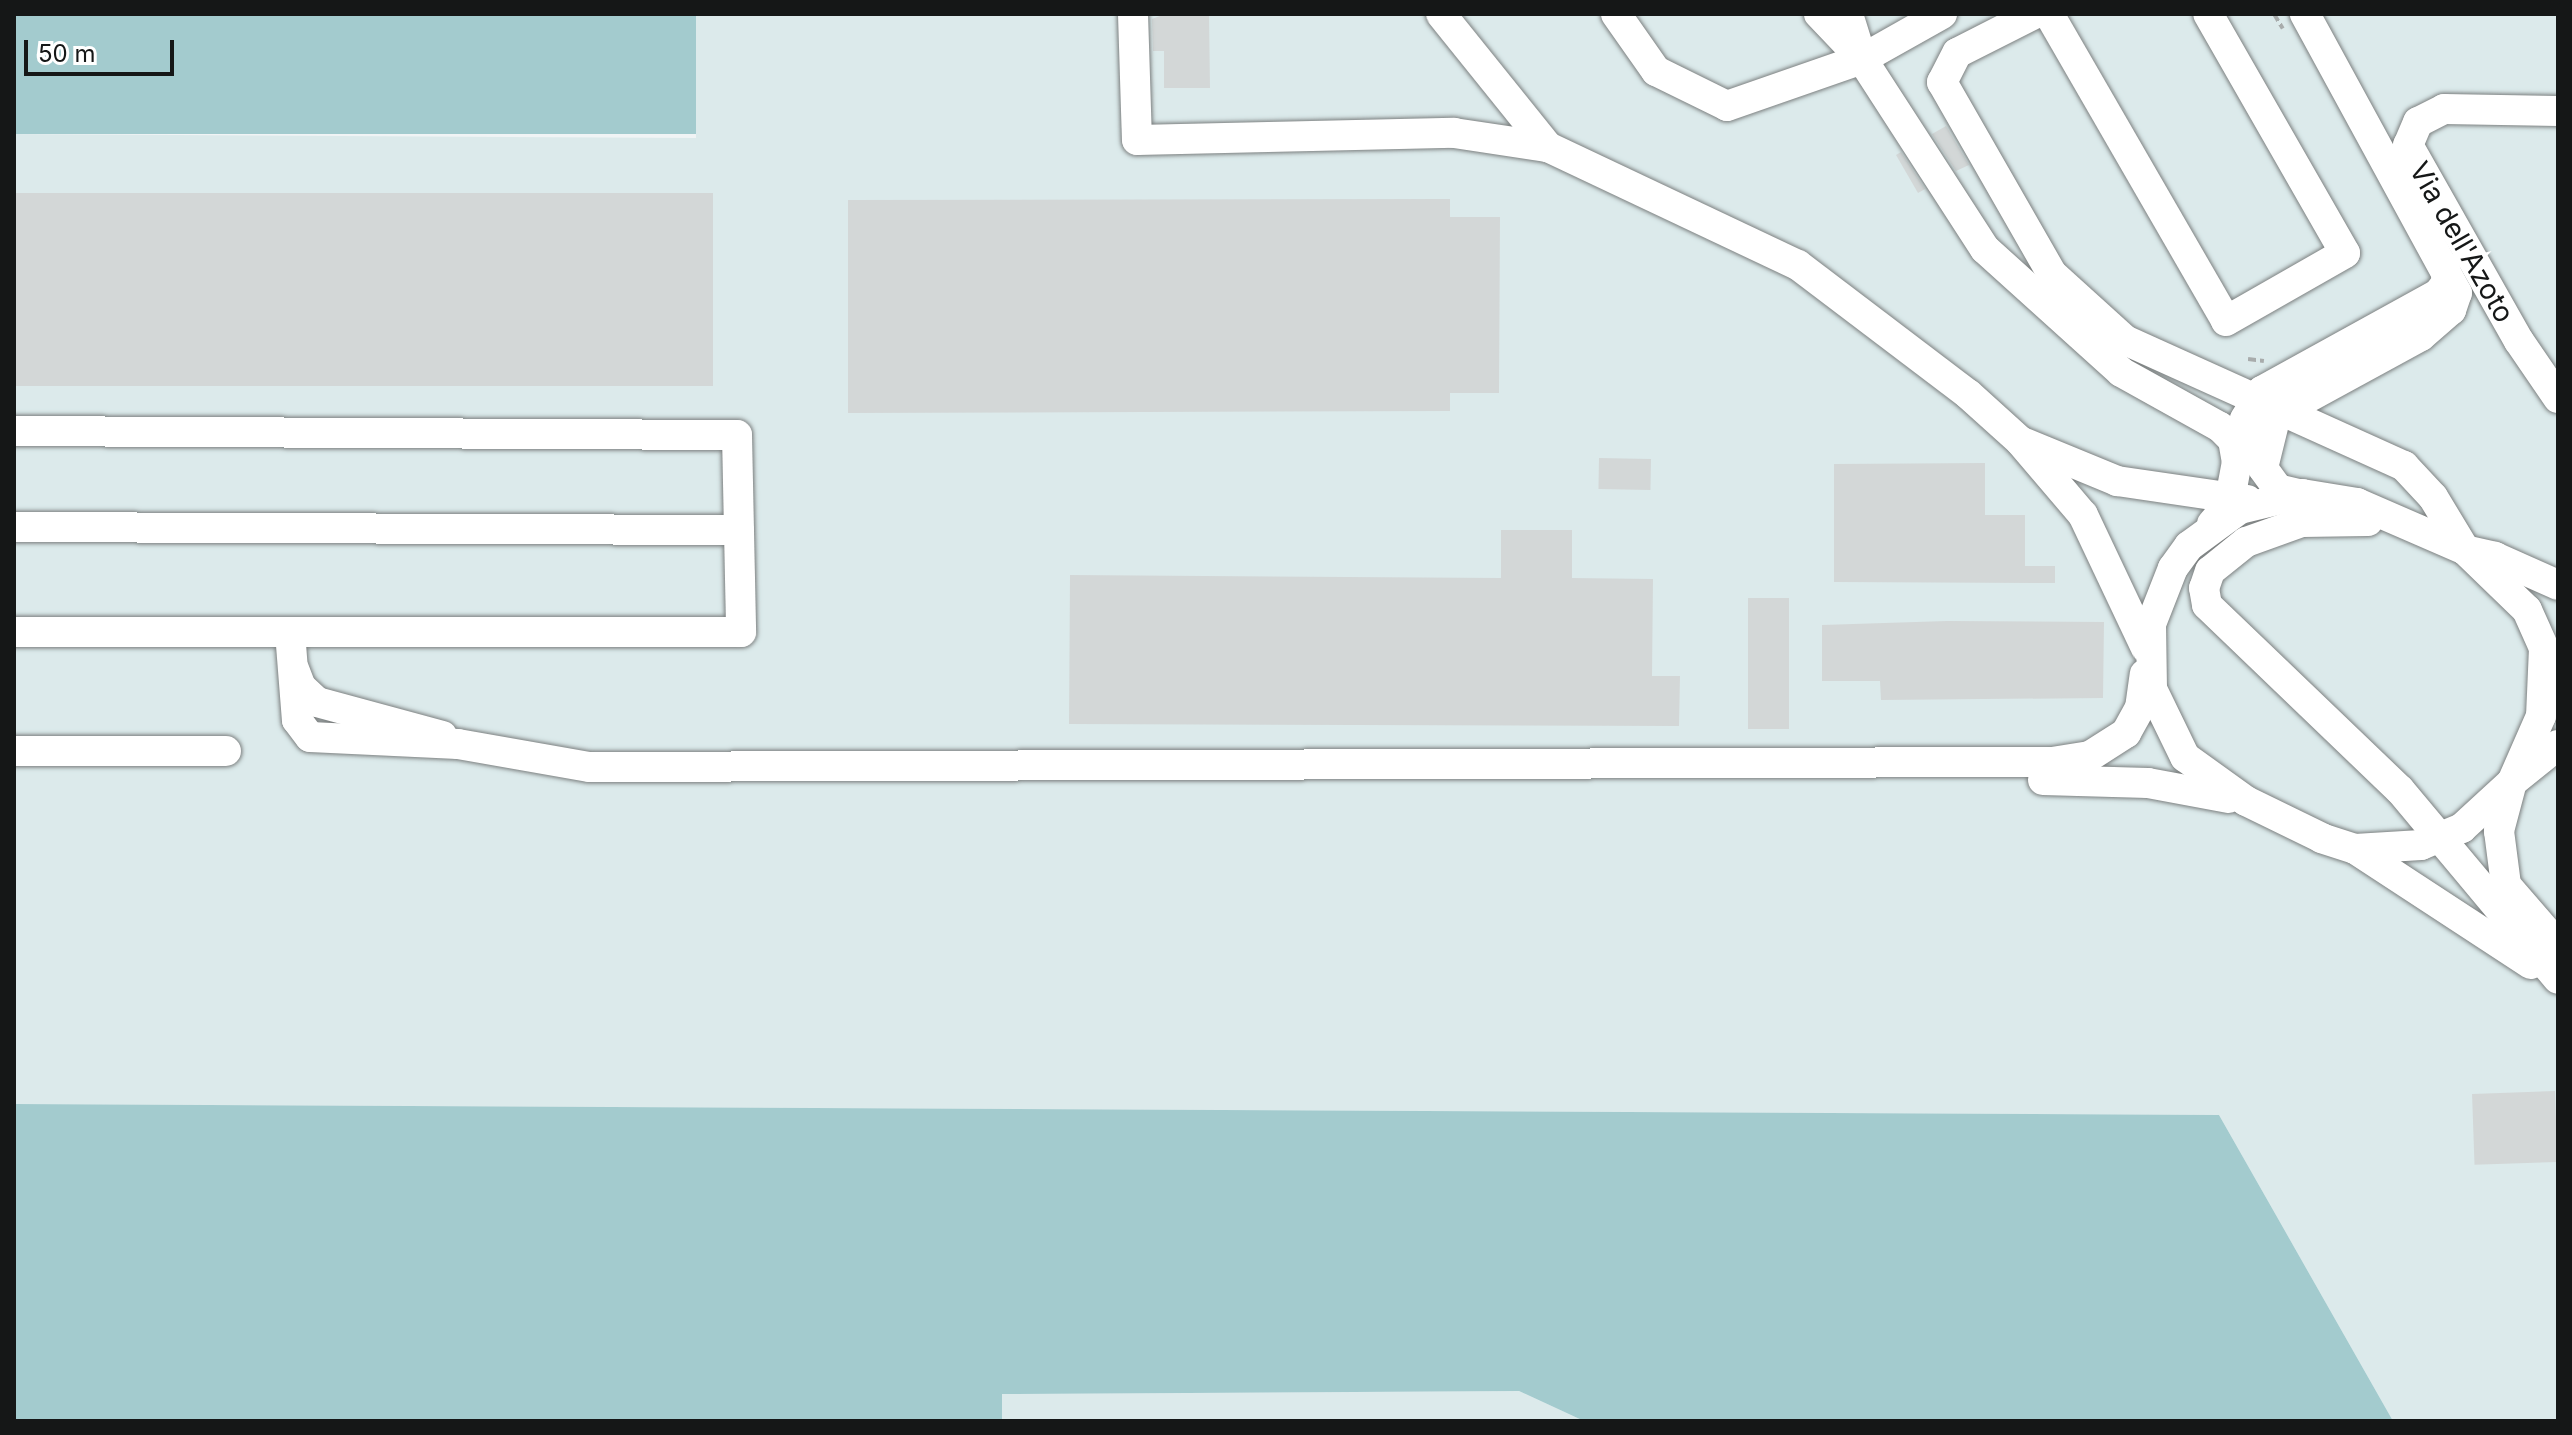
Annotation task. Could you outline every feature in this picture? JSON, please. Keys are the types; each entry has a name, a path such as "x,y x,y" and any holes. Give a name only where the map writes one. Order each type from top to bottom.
{"street":[{"path":"1133,14 1137,140 1454,133 1548,147 1798,265 2020,441 2083,515 2147,655 2171,738 2199,770 2246,801 2355,849 2558,980"},
{"path":"1441,14 1548,147"},
{"path":"1616,14 1656,71 1727,106 1862,59 1942,14"},
{"path":"1819,14 1862,59 1985,249 2121,372 2220,427 2233,440 2237,463"},
{"path":"1848,14 1862,59"},
{"path":"2034,14 1957,53 1942,82 2052,274 2110,329 2404,466 2433,497 2455,544 2527,610 2544,648 2541,716 2512,782 2499,831 2501,870 2512,897 2558,945"},
{"path":"2049,14 2226,321 2345,253 2208,14"},
{"name":"Via dell'Azoto","path":"2269,403 2437,325 2456,302 2445,267 2305,14"},
{"name":"Via dell'Azoto","path":"2558,111 2444,109 2418,122 2408,145 2511,329 2558,398"},
{"path":"290,632 297,720 310,737 458,744 589,767 1988,763 2077,760 2107,748 2134,722 2147,655 2168,577 2230,499 2237,463 2269,403"},
{"path":"2269,403 2272,421 2263,468 2278,489 2357,503 2558,585"},
{"path":"14,431 737,435 741,632 14,632"},
{"path":"2020,441 2117,481 2230,499 2262,501 2302,494"},
{"path":"2203,533 2262,501"},
{"path":"2455,544 2353,519 2302,522 2232,550 2210,571 2204,588 2220,623 2400,790 2558,980"},
{"path":"14,527 739,530"},
{"path":"2355,849 2438,839 2482,813 2512,782 2558,745"},
{"path":"14,751 226,751"},
{"path":"1988,763 2034,780 2148,783 2246,801"}],"shaded area":[{"path":"696,14 2558,14 2558,1421 2393,1421 2219,1115 14,1104 14,134 696,138"},
{"path":"1519,1391 1584,1421 1002,1421 1002,1394"}],"water":[{"path":"14,14 696,14 696,134 14,134"},
{"path":"14,1104 2219,1115 2393,1421 1584,1421 1519,1391 1002,1394 1002,1421 14,1421"}],"building":[{"path":"1165,14 1209,14 1210,88 1164,88 1164,51 1153,51 1152,19"},
{"path":"1946,126 1969,165 1956,171 1932,134"},
{"path":"1901,152 1925,189 1918,193 1896,155"},
{"path":"14,193 713,193 713,386 14,386"},
{"path":"1450,199 1450,217 1500,217 1499,393 1450,393 1450,411 848,413 848,200"},
{"path":"1599,458 1651,459 1650,490 1598,489"},
{"path":"1985,463 1985,515 2025,515 2025,566 2055,566 2055,583 1834,582 1834,464"},
{"path":"1501,530 1572,530 1572,578 1653,579 1652,676 1680,676 1679,726 1069,724 1070,575 1501,578"},
{"path":"1748,598 1789,598 1789,729 1748,729"},
{"path":"1947,621 2104,622 2103,698 1881,700 1880,681 1822,681 1822,625"},
{"path":"2555,1091 2557,1162 2475,1165 2472,1094"}]}
